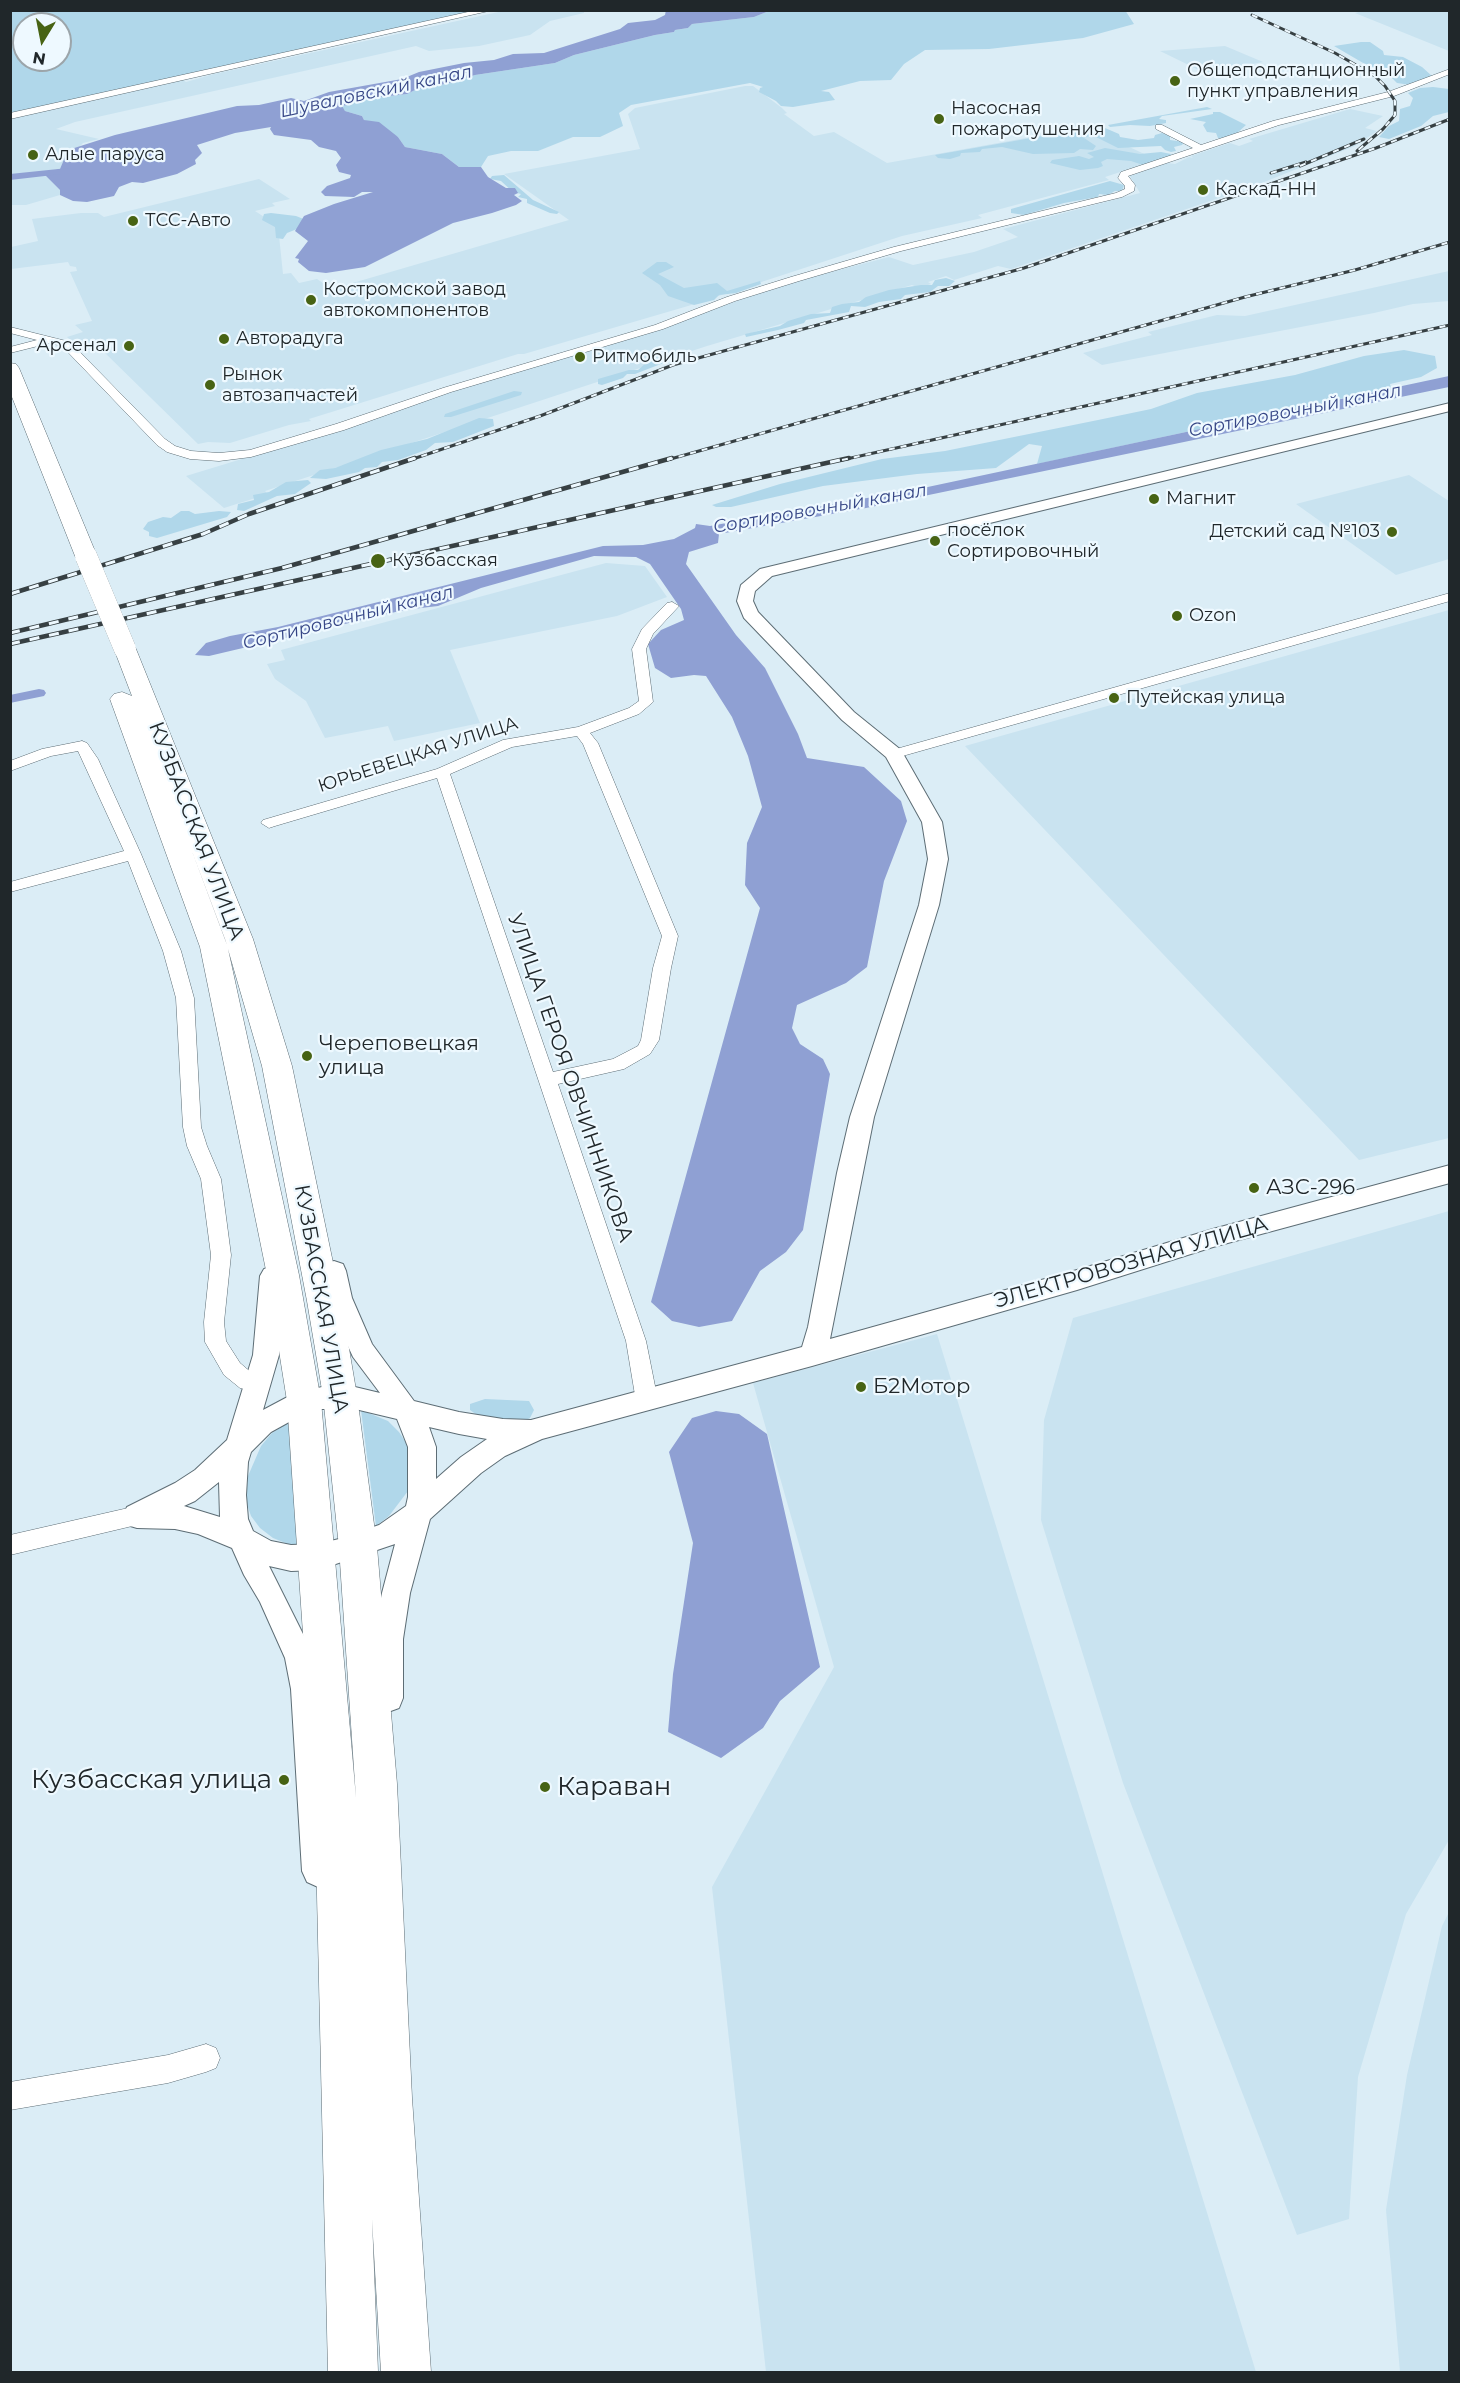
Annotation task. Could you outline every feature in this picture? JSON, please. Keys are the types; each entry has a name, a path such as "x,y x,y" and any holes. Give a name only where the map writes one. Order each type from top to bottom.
{"main road":[{"path":"10,368 77,558 115,651"},
{"path":"19,443 77,558"},
{"name":"КУЗБАССКАЯ УЛИЦА","path":"115,651 239,939 277,1066 340,1396 358,1547 377,1805 367,2099 353,2373"},
{"name":"КУЗБАССКАЯ УЛИЦА","path":"115,651 214,947 272,1220 304,1401 336,1808 367,2099 406,2373"}],"street":[{"path":"10,116 490,10"},
{"path":"10,330 66,344 161,442 171,449 190,455 219,457 251,453 340,427 447,390 659,327 731,299 795,279 898,249 1119,195 1129,191 1130,185 1123,178 1124,174 1276,123 1391,94 1449,71"},
{"path":"1159,128 1200,148"},
{"path":"10,350 51,340"},
{"path":"812,1355 824,1315 849,1173 862,1117 935,882 938,859 932,822 894,754 848,716 750,614 745,601 747,589 766,572 1449,407"},
{"path":"894,754 1449,597"},
{"name":"ЮРЬЕВЕЦКАЯ УЛИЦА","path":"269,823 442,772 508,743 581,731 634,711 646,702 639,650 647,632 672,606"},
{"path":"547,1080 618,1064 644,1050 650,1040 662,968 670,936 590,743 581,731"},
{"path":"10,767 47,752 82,746 133,855 172,951 185,998 192,1127 197,1146 211,1179 220,1255 214,1322 216,1342 232,1369 248,1382 258,1383"},
{"name":"УЛИЦА ГЕРОЯ ОВЧИННИКОВА","path":"442,772 636,1341 647,1401"},
{"path":"10,887 133,855"},
{"name":"ЭЛЕКТРОВОЗНАЯ УЛИЦА","path":"537,1429 812,1355 1077,1280 1213,1238 1449,1174"},
{"path":"307,1214 331,1257 339,1298 362,1350 387,1380 406,1410 418,1433 422,1447 424,1484 399,1582 388,1639 387,1683 400,1983 367,2099"},
{"path":"272,1220 272,1304 266,1355 234,1462 232,1495 234,1520 254,1566 270,1593 300,1658 306,1689 328,2005 367,2099"},
{"path":"10,1545 137,1516 164,1505 192,1488 262,1424 304,1401 340,1396 371,1400 459,1423 503,1430 537,1429"},
{"path":"137,1516 175,1517 200,1522 244,1540 265,1552 291,1558 318,1557 358,1547 389,1534 406,1523 471,1464 495,1448 537,1429"},
{"path":"10,2096 168,2069 206,2058"}],"shaded area":[{"path":"1125,10 1134,24 1083,38 989,49 925,50 904,64 891,80 860,81 821,91 829,92 835,100 793,107 781,106 759,92 763,87 750,83 631,105 619,113 623,126 600,137 573,137 538,151 511,151 488,156 481,167 459,167 442,154 405,147 398,137 364,120 362,116 345,111 341,106 352,104 353,100 407,94 417,89 450,83 475,75 555,63 574,55 674,32 688,28 692,24 754,17 769,11"},
{"path":"1366,10 1449,11 1449,51 1355,13"},
{"path":"10,11 480,11 11,114"},
{"path":"503,11 584,11 584,13 550,21 530,35 479,46 429,51 416,46 75,122 56,129 99,139 83,143 60,169 43,173 60,190 60,195 26,205 11,205 10,118 183,80 186,82"},
{"path":"1370,42 1383,51 1384,55 1403,57 1422,67 1432,76 1411,85 1397,83 1391,77 1401,73 1398,69 1370,67 1334,46"},
{"path":"1225,46 1263,62 1205,73 1160,51"},
{"path":"753,86 787,113 784,114 814,136 834,132 887,163 1087,127 1157,160 1105,177 1109,180 978,215 982,218 902,236 688,306 518,354 309,419 311,421 289,425 230,443 198,444 103,351 98,347 82,352 67,337 83,332 75,325 92,321 70,272 77,271 76,267 70,266 68,262 11,269 11,247 38,241 32,219 81,213 98,213 104,217 259,179 290,199 272,203 275,206 255,211 278,226 283,274 291,273 299,283 317,279 332,289 569,220 504,174 640,149 628,114 635,108"},
{"path":"1420,88 1449,89 1449,112 1433,116 1421,126 1389,139 1379,137 1389,126 1399,121 1400,109 1410,106 1413,98 1408,93"},
{"path":"1207,107 1212,109 1162,116 1159,119 1166,120 1166,123 1150,126 1110,127 1108,125"},
{"path":"1350,109 1383,116 1365,128 1377,131 1355,146 1254,186 1011,269 998,266 954,280 946,276 928,282 931,284 919,288 912,285 707,346 265,491 268,494 224,508 186,476 340,429 433,396 650,331 789,283 889,257 913,265 974,252 1018,237 1003,229 1140,193 1130,176 1167,163 1175,164 1230,143 1239,146 1253,141 1249,139"},
{"path":"1213,112 1220,112 1246,125 1236,134 1224,139 1218,138 1216,133 1207,132 1203,125 1206,122 1190,119 1213,114"},
{"path":"1088,128 1105,128 1119,134 1120,137 1138,140 1154,138 1155,135 1162,133 1170,136 1170,140 1184,142 1174,147 1176,151 1171,152 1161,146 1118,148 1089,136 1084,138 1096,146 1093,150 1080,149 1074,153 1033,154 1002,147 961,153 960,156 950,159 938,158 935,155"},
{"path":"1105,148 1140,154 1161,152 1171,154 1172,157 1143,165 1131,161 1107,159 1101,162 1103,166 1080,170 1050,163 1052,160 1079,156 1089,159 1094,157 1087,153"},
{"path":"504,175 533,200 559,212 550,213 527,203 527,199 518,197 521,194 513,192 501,181 490,179 492,176"},
{"path":"1110,181 1124,185 1122,191 1115,191 1108,195 1099,194 1098,197 1064,203 1024,215 1011,213 1011,209"},
{"path":"264,214 296,216 306,220 297,229 287,233 283,239 276,238 275,227 262,220"},
{"path":"657,262 666,262 674,267 658,274 684,288 717,283 727,291 760,281 761,284 736,293 719,295 714,300 694,305 668,296 660,285 642,273"},
{"path":"1449,271 1449,301 1413,304 1102,365 1083,353 1152,335 1148,332 1217,315 1245,316"},
{"path":"946,278 955,281 949,286 938,286 930,292 905,295 901,299 879,302 865,307 851,306 849,312 806,320 804,323 746,337 745,334 780,326 811,314 830,313 832,307 859,302 866,297 889,290 932,285 935,280"},
{"path":"1404,350 1435,356 1437,368 1421,377 1390,384 1391,388 1037,464 1042,446 1029,444 996,468 917,474 823,486 731,507 712,505 780,484 882,459 945,451 1151,409 1197,393 1295,375 1364,356"},
{"path":"674,355 684,355 635,374 627,374 623,378 602,385 598,384 598,379 629,370 638,370 646,363"},
{"path":"514,391 522,392 521,395 451,417 444,417 445,414"},
{"path":"479,418 493,419 494,426 453,442 435,443 426,450 398,460 382,462 377,467 326,479 310,478 320,470 335,468 381,450 427,439"},
{"name":"Детский сад №103","path":"1409,475 1449,501 1449,559 1396,575 1296,504"},
{"path":"308,480 311,483 295,494 277,496 244,511 237,510 238,504 254,500 253,495 269,492 286,482"},
{"path":"181,511 195,514 231,512 227,517 157,538 149,536 149,532 143,529 148,522 163,517 171,518"},
{"path":"606,563 645,566 667,597 617,616 450,650 480,723 394,741 388,726 325,738 306,701 275,679 267,664 285,660 281,650"},
{"path":"1449,610 1449,1138 1359,1160 965,746"},
{"path":"1449,1211 1449,1840 1406,1914 1358,2077 1349,2219 1297,2235 1123,1783 1041,1520 1044,1420 1073,1318"},
{"path":"937,1334 1256,2372 766,2372 712,1887 834,1667 753,1383"},
{"path":"485,1399 529,1401 534,1410 530,1418 524,1421 481,1418 470,1410 470,1404"},
{"path":"361,1410 388,1421 407,1444 412,1459 412,1477 408,1491 389,1516 376,1526"},
{"path":"288,1423 304,1546 288,1544 273,1538 260,1528 251,1516 246,1501 248,1476 261,1446 272,1433"},
{"path":"1449,1912 1449,2372 1400,2372 1386,2210 1407,2075 1442,1926"}],"water":[{"path":"666,10 769,11 754,17 692,24 688,28 674,32 574,55 555,63 475,75 450,83 417,89 407,94 354,100 352,104 342,106 345,111 362,116 364,120 379,122 398,137 405,147 442,154 459,167 481,167 488,177 506,188 515,188 518,193 514,195 522,201 492,213 453,223 365,267 326,273 309,271 298,262 299,259 295,258 308,241 295,231 304,216 373,192 362,192 354,197 325,196 321,192 327,186 350,178 351,175 339,172 336,165 341,158 336,151 319,147 311,140 274,135 271,127 235,133 197,145 202,153 195,160 196,164 177,174 143,183 132,182 119,187 114,196 87,202 73,201 60,195 60,190 43,173 60,169 68,150 115,135 237,106 259,105 291,98 304,101 329,92 402,79 419,72 464,63 494,60 513,54 544,53 620,29 628,23 655,20 665,15"},
{"path":"1449,376 1449,387 866,508 719,534 718,543 689,552 686,564 736,635 765,668 798,734 807,758 864,767 901,801 907,821 884,881 867,967 846,983 797,1005 792,1028 800,1044 823,1059 830,1074 803,1230 786,1252 760,1271 732,1321 699,1327 672,1321 651,1302 760,908 745,885 747,843 762,807 748,756 732,717 706,676 671,678 655,668 648,644 661,630 684,620 681,609 650,564 636,557 594,556 481,588 438,606 404,610 209,656 195,655 206,643 230,636 278,627 603,546 643,545 674,539 695,528 696,524 710,526 923,488"},
{"path":"716,1411 739,1414 767,1434 820,1667 780,1701 763,1728 721,1758 668,1732 673,1674 693,1543 669,1452 692,1418"}],"waterway":[{"name":"Шуваловский канал","path":"10,177 68,171"},
{"name":"Сортировочный канал","path":"10,699 39,693"}],"railway":[{"path":"1252,15 1335,53 1375,76 1385,86 1395,101 1395,115 1383,129 1357,151"},
{"path":"410,460 540,416 673,365 1024,268 1376,148 1450,119"},
{"path":"1300,166 1364,139"},
{"path":"1271,173 1306,162"},
{"path":"667,460 1245,297 1355,270 1450,242"},
{"path":"842,460 1450,325"},
{"path":"10,594 203,534 249,514 415,458"},
{"path":"10,633 282,568 672,458"},
{"path":"10,644 849,458"}],"place":[{"name":"Общеподстанционный пункт управления","path":"1175,81"},
{"name":"Насосная пожаротушения","path":"939,119"},
{"name":"Алые паруса","path":"33,155"},
{"name":"Каскад-НН","path":"1203,190"},
{"name":"ТСС-Авто","path":"133,221"},
{"name":"Костромской завод автокомпонентов","path":"311,300"},
{"name":"Авторадуга","path":"224,339"},
{"name":"Арсенал","path":"129,346"},
{"name":"Ритмобиль","path":"580,357"},
{"name":"Рынок автозапчастей","path":"210,385"},
{"name":"Магнит","path":"1154,499"},
{"name":"Детский сад №103","path":"1392,532"},
{"name":"посёлок Сортировочный","path":"935,541"},
{"name":"Кузбасская","path":"378,561"},
{"name":"Ozon","path":"1177,616"},
{"name":"Путейская улица","path":"1114,698"},
{"name":"Череповецкая улица","path":"307,1056"},
{"name":"АЗС-296","path":"1254,1188"},
{"name":"Б2Мотор","path":"861,1387"},
{"name":"Кузбасская улица","path":"284,1780"},
{"name":"Караван","path":"545,1787"}]}
